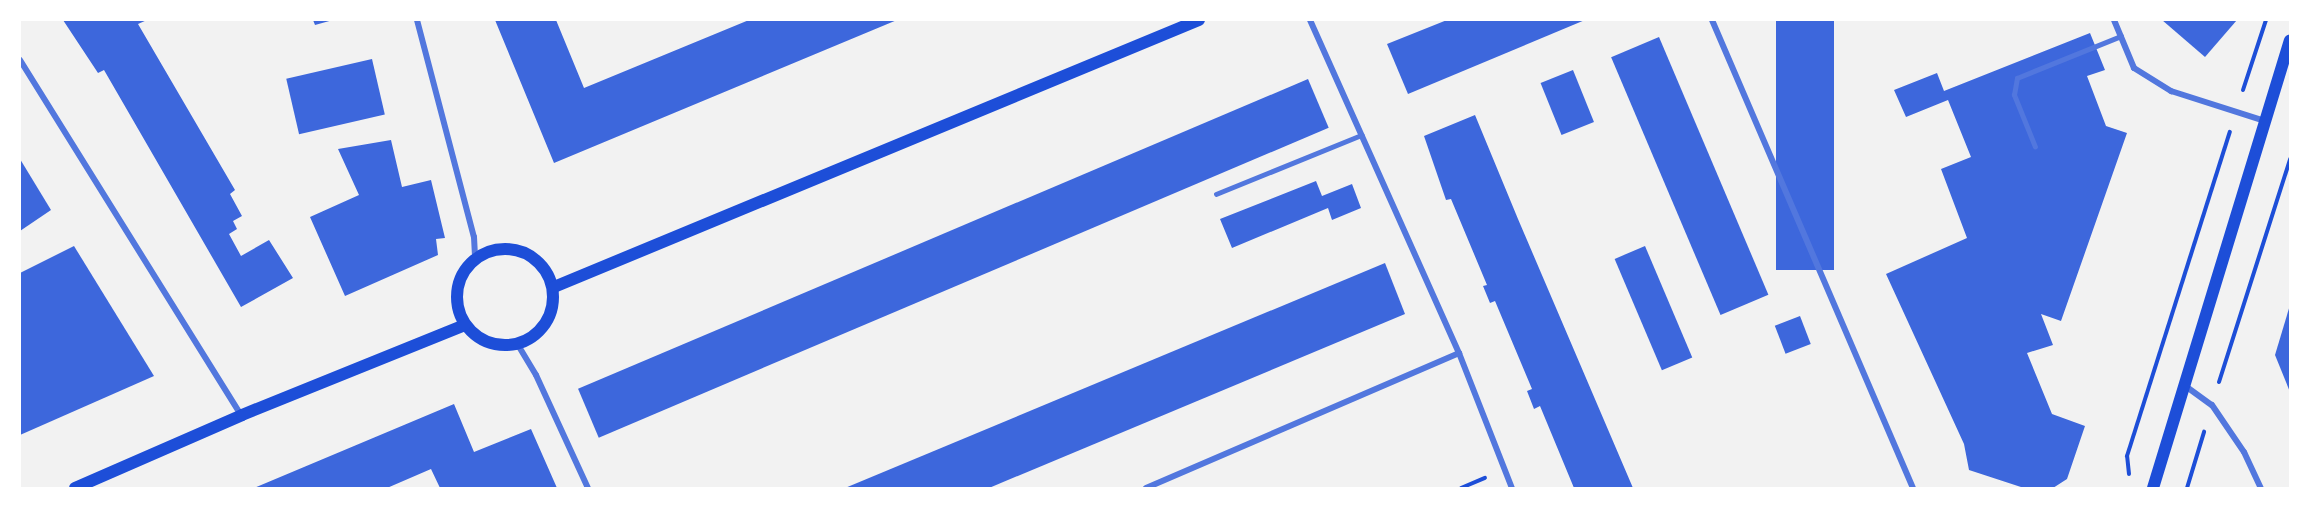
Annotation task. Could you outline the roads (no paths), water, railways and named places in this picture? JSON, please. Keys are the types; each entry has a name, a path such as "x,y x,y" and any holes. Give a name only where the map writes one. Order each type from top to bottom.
{"main road":[{"path":"554,287 1199,20"},
{"path":"2153,489 2183,384 2290,40"},
{"path":"506,248 522,251 537,260 554,287 554,306 547,323 535,337 518,345 498,346 479,339 465,325 456,303 460,278 475,259 506,248"},
{"path":"75,489 242,415 465,325"}],"street":[{"path":"417,20 474,237 475,259"},
{"path":"1310,20 1459,353 1512,489"},
{"path":"1712,20 1913,489"},
{"path":"2114,20 2134,68 2171,91 2265,121"},
{"path":"20,60 242,415"},
{"path":"518,345 536,375 588,489"},
{"path":"1146,489 1459,353"},
{"path":"2183,384 2212,405 2244,452 2260,489"}],"lane":[{"path":"2035,147 2014,95 2018,78 2121,36"},
{"path":"1216,194 1361,135"}]}
